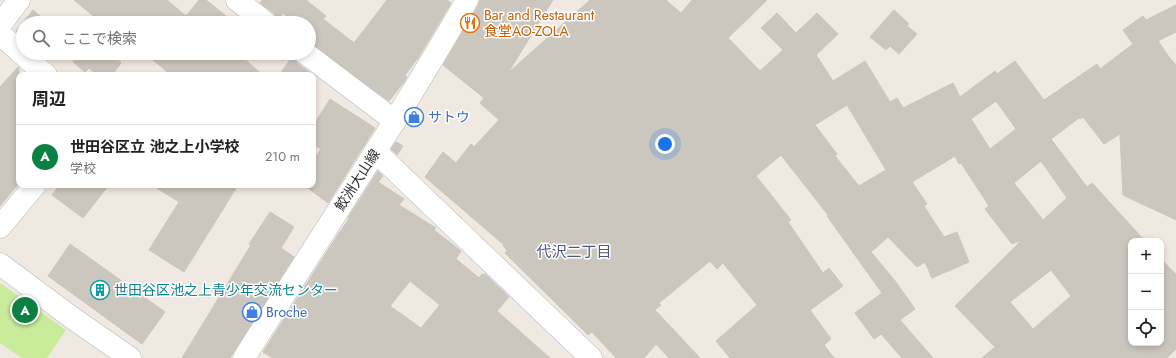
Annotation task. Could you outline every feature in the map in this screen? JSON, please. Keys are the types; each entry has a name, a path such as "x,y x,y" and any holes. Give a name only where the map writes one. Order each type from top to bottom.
{"street":[{"path":"0,24 19,0"},
{"path":"237,0 257,16"},
{"name":"鮫洲大山線","path":"244,358 375,151 395,122 467,0"},
{"path":"0,34 16,48"},
{"path":"29,60 43,72"},
{"path":"314,60 395,122"},
{"path":"375,151 591,358"},
{"path":"0,227 32,188"},
{"path":"0,264 71,317 130,358"}],"green space":[{"path":"0,283 66,330 47,358 22,358 0,343"}],"building":[{"path":"74,0 167,0 186,16 93,16"},
{"path":"199,0 206,0 226,16 186,16"},
{"path":"262,0 306,0 326,16 323,19 354,43 387,0 447,0 451,3 418,58 405,75 407,77 404,82 389,101 316,47 316,16 287,16 283,13 281,16 276,16 274,13 260,3"},
{"path":"480,0 553,0 508,73 590,0 666,0 681,13 692,0 767,0 728,38 760,71 783,50 761,28 777,13 796,33 817,13 838,34 816,55 833,81 865,61 890,102 897,98 903,108 953,83 960,97 995,71 997,74 1015,61 1044,100 1097,64 1100,69 1133,44 1123,30 1143,16 1146,20 1176,5 1176,32 1158,41 1176,65 1176,220 1123,195 1120,134 1104,144 1083,117 1080,119 1079,118 1051,139 1087,187 1092,183 1142,238 1128,238 1128,346 1164,346 1164,262 1176,274 1176,349 1167,358 982,358 995,347 955,306 1022,240 1012,244 985,209 989,206 955,156 912,182 927,204 924,206 944,237 957,232 969,262 932,278 925,262 917,267 888,237 871,252 896,282 915,309 900,320 933,358 902,358 881,334 874,339 855,313 882,293 827,216 828,215 781,155 756,176 791,220 788,222 823,273 829,268 843,286 810,310 831,339 824,345 834,358 730,358 716,341 757,305 723,263 717,269 710,261 659,303 661,305 655,310 700,358 669,358 656,344 644,358 616,358 592,332 588,335 505,253 507,250 503,246 504,245 425,177 443,152 456,163 471,144 474,147 499,120 480,103 484,98 443,65 478,6","holes":["996,101 1016,129 990,149 971,119","847,105 886,170 859,186 835,156 837,154 815,125","1041,161 1067,198 1043,220 1014,183","1051,270 1071,296 1033,329 1010,302"]},
{"path":"33,10 40,16 28,16"},
{"path":"894,10 909,24 907,26 917,34 899,54 890,46 886,50 870,37"},
{"path":"75,60 117,60 121,63 114,72 94,72 89,68 85,72 73,62"},
{"path":"153,60 245,60 259,72 167,72"},
{"path":"290,60 295,60 309,72 281,72"},
{"path":"18,67 19,72 16,72 16,187 0,206 0,87"},
{"path":"330,99 375,128 328,203 308,188 316,188 316,156 321,149 316,146 316,121"},
{"path":"396,142 403,146 397,155 391,149"},
{"path":"378,171 383,176 378,182 404,199 399,205 436,228 434,230 461,251 456,259 479,278 482,274 485,274 509,297 497,311 550,358 273,358 263,352 349,219 348,218","holes":["410,281 440,305 421,328 390,306"]},
{"path":"58,188 107,188 83,218 52,195"},
{"path":"157,188 236,188 184,272 149,250 179,202"},
{"path":"270,212 294,227 281,248 294,257 230,358 182,358 251,245 249,244"},
{"name":"世田谷区池之上青少年交流センター","path":"70,244 165,312 142,344 48,276"}],"place":[{"name":"Bar and Restaurant 食堂AO-ZOLA","path":"470,23"},
{"name":"サトウ","path":"414,117"},
{"name":"世田谷区池之上青少年交流センター","path":"100,290"},
{"name":"世田谷区立 池之上小学校","path":"25,310"},
{"name":"Broche","path":"252,312"}],"district":[{"name":"代沢二丁目","path":"574,252"}]}
